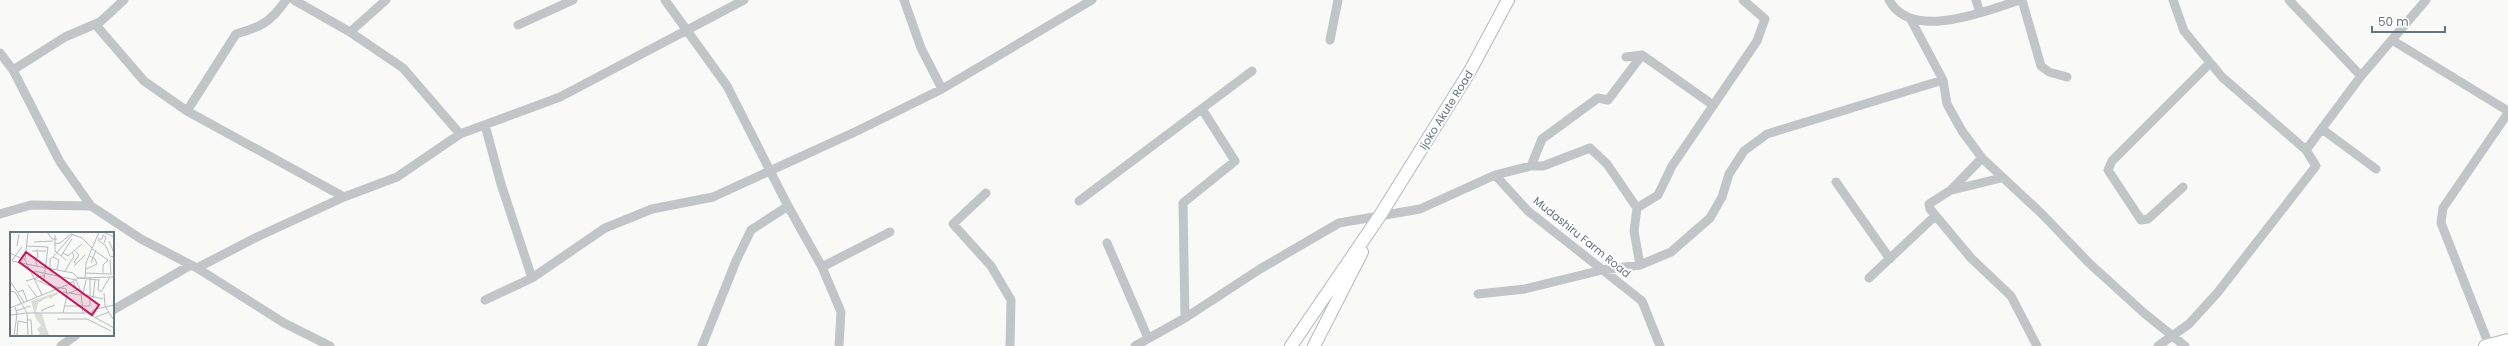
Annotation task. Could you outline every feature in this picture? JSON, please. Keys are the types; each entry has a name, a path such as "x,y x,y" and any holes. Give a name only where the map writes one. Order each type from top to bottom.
{"main road":[{"name":"Ijoko Akute Road","path":"1291,346 1379,217 1470,71 1508,0"},
{"name":"Ijoko Akute Road","path":"1314,346 1379,217"},
{"path":"2487,345 2508,340"}],"street":[{"path":"13,70 65,37 95,24 115,10 124,0"},
{"path":"186,111 236,34 260,27 277,14 286,0"},
{"path":"294,0 350,32 403,68 460,134"},
{"path":"350,32 386,0"},
{"path":"518,25 573,0"},
{"path":"665,0 727,86 788,206 822,267 841,312 839,346"},
{"path":"114,309 193,267 256,237 344,197 397,177 460,134 560,97 744,0"},
{"path":"904,0 921,48 942,89"},
{"path":"485,300 532,278 606,228 652,209 713,197 858,131 942,89 1092,0"},
{"path":"1330,40 1338,0"},
{"path":"1637,208 1658,195 1672,166 1757,41 1765,19 1743,0"},
{"path":"1888,0 1894,10 1911,20 1949,21 2021,0 2041,66 2049,72 2067,78"},
{"path":"1976,0 1980,13"},
{"path":"2158,346 2173,337 2189,324 2218,292 2316,166 2306,150 2222,77 2184,31 2173,0"},
{"path":"2289,0 2361,76"},
{"path":"2306,150 2361,76 2426,0"},
{"path":"1911,20 1943,80 1947,104 1962,131 1982,158 2001,178 2042,214 2089,263 2185,346"},
{"path":"95,24 144,81 186,111 344,197"},
{"path":"2392,40 2508,112 2443,208 2440,223 2487,345"},
{"path":"0,53 13,70 60,162 91,206 141,239 193,267 284,323 330,346"},
{"path":"1626,57 1642,55 1713,105"},
{"path":"1531,166 1542,139 1598,98 1608,100 1642,55"},
{"path":"2183,187 2148,219 2141,220 2108,170 2112,162 2210,63"},
{"path":"1079,201 1252,71"},
{"path":"1478,294 1525,289 1602,270 1640,265 1671,252 1710,218 1722,197 1729,174 1744,151 1767,134 1943,80"},
{"path":"1185,318 1183,203 1235,161 1202,109"},
{"path":"486,125 500,184 532,278"},
{"path":"2322,129 2376,168"},
{"path":"1135,346 1185,318 1260,269 1339,223 1420,209 1495,175 1531,166 1543,166 1590,148 1607,164 1637,208 1634,231 1640,265"},
{"path":"1982,158 1951,190 1929,204 1930,209 1971,258 2011,296 2037,346"},
{"name":"Mudashiru Farm Road","path":"1495,175 1528,211 1642,301 1660,346"},
{"path":"1951,190 2001,178"},
{"path":"1836,182 1890,259"},
{"path":"986,193 953,224 991,266 1011,300 1010,346"},
{"path":"0,214 31,205 91,206"},
{"path":"702,346 736,261 751,230 788,206"},
{"path":"1869,278 1935,216"},
{"path":"822,267 890,232"},
{"path":"1107,243 1148,338"},
{"path":"61,346 71,336"}]}
